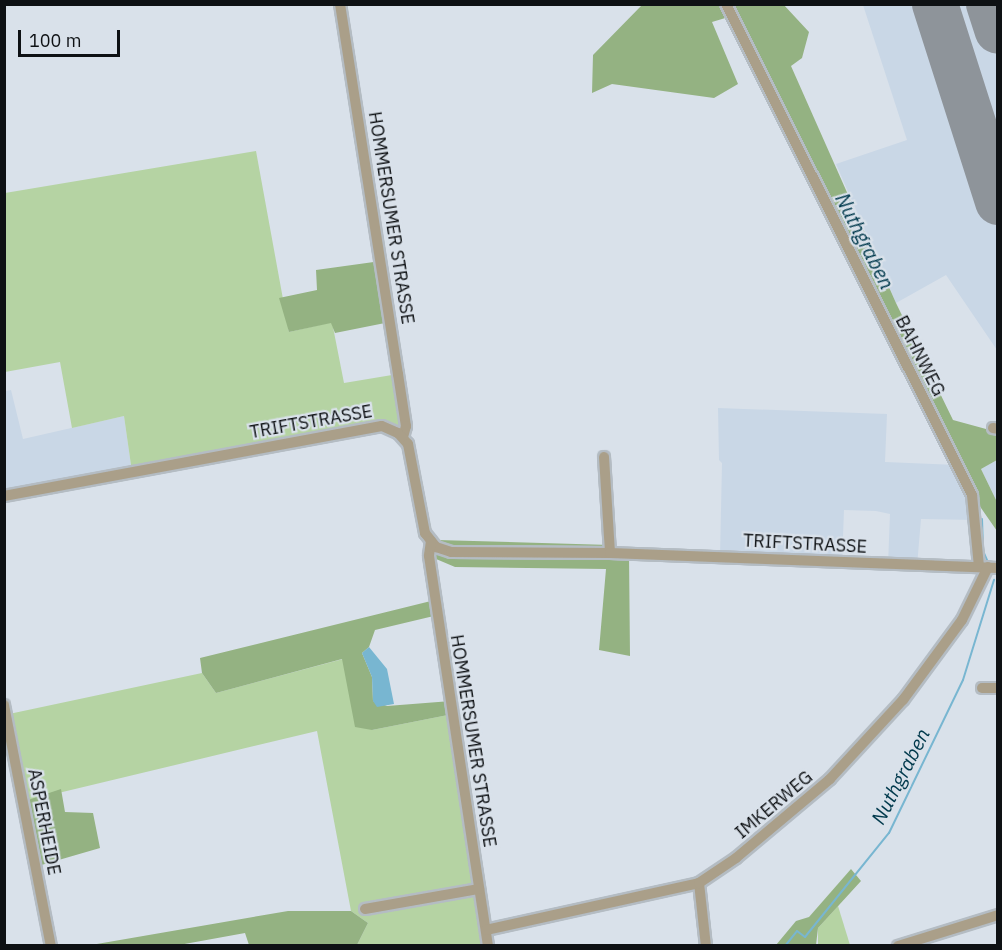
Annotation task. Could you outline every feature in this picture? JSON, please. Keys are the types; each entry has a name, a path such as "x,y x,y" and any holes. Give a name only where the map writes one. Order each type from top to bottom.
{"street":[{"name":"HOMMERSUMER STRASSE","path":"340,4 406,426 403,437"},
{"name":"BAHNWEG","path":"726,4 972,495 988,568"},
{"name":"TRIFTSTRASSE","path":"4,496 382,426 403,437"},
{"path":"403,437 412,452 422,526 431,541"},
{"path":"604,457 610,553"},
{"name":"HOMMERSUMER STRASSE","path":"431,541 429,556 488,945"},
{"name":"TRIFTSTRASSE","path":"431,541 453,552 610,553 988,568"},
{"name":"IMKERWEG","path":"486,930 699,882 785,819 830,779 902,702 962,620 988,568"},
{"path":"982,688 998,688"},
{"name":"ASPERHEIDE","path":"4,705 51,945"},
{"path":"699,882 705,945"},
{"path":"365,909 479,889"},
{"path":"898,945 998,915"}],"shaded area":[{"path":"863,5 997,5 997,350 946,275 896,303 836,164 907,140"},
{"path":"11,390 23,439 124,416 132,472 5,496 5,391"},
{"path":"718,408 887,414 885,462 957,465 977,520 921,519 917,566 888,565 890,514 876,511 844,510 842,563 720,557 722,463 719,460"},
{"path":"997,460 997,502 981,469"}],"green space":[{"path":"783,4 809,32 802,58 791,66 896,303 953,420 997,432 997,460 981,469 997,502 997,531 972,495 732,16 712,22 738,84 714,98 612,84 592,93 593,55 642,5"},
{"path":"256,151 289,332 332,322 344,383 398,374 403,437 389,427 132,472 124,416 72,428 60,362 5,372 5,193"},
{"path":"381,261 390,322 335,333 331,323 289,332 279,298 317,290 316,270"},
{"path":"431,541 610,545 610,553 629,554 630,656 599,650 606,569 455,567 429,556"},
{"path":"435,600 438,615 375,630 369,647 362,653 372,677 373,701 387,706 451,701 453,714 372,730 355,727 342,659 216,693 202,673 200,658"},
{"path":"343,659 372,730 453,714 488,945 357,945 368,923 351,911 317,731 25,801 9,714 202,673 216,693"},
{"path":"61,789 65,812 93,813 100,848 38,866 25,801"},
{"path":"851,869 861,881 818,928 816,945 776,945 796,921 809,917"},
{"path":"838,906 850,945 818,945 818,928"},
{"path":"288,911 351,911 368,923 357,945 249,945 245,933 179,945 91,945"}],"water":[{"path":"369,647 387,669 394,704 377,707 373,701 372,677 362,653"}],"waterway":[{"name":"Nuthgraben","path":"982,519 983,551 987,560"},
{"name":"Nuthgraben","path":"785,946 797,931 805,937 889,833 963,680 994,580"}],"runway":[{"path":"935,4 998,202"},
{"path":"989,4 998,31"}]}
